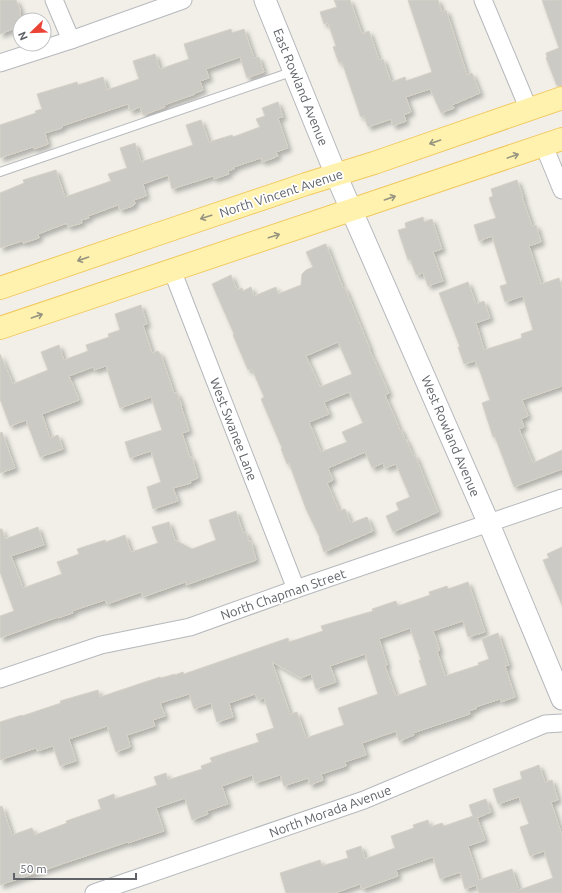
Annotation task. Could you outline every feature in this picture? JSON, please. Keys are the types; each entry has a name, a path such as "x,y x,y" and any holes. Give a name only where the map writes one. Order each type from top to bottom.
{"main road":[{"name":"North Vincent Avenue","path":"0,288 336,174 374,163 562,98"},
{"path":"0,328 553,142"}],"street":[{"path":"54,0 71,40"},
{"path":"0,63 71,40 183,0"},
{"name":"East Rowland Avenue","path":"265,0 336,174"},
{"path":"483,0 529,110"},
{"path":"553,142 562,190"},
{"name":"West Rowland Avenue","path":"336,174 489,524 562,699"},
{"name":"West Swanee Lane","path":"172,270 296,589"},
{"name":"North Chapman Street","path":"0,679 101,646 190,627 562,498"},
{"name":"North Morada Avenue","path":"94,893 364,800 545,724 562,723"}],"lane":[{"path":"0,172 295,71"}],"building":[{"path":"0,0 16,0 20,12 12,12 12,29 0,34"},
{"path":"334,0 350,0 362,34 369,31 379,60 383,59 391,82 405,77 406,81 432,72 408,0 438,0 442,12 446,10 467,75 472,73 480,93 452,105 454,108 441,113 430,89 406,97 411,112 404,115 406,121 393,126 391,119 368,127 364,116 361,117 360,115 342,62 339,63 333,47 336,46 328,23 324,24 320,12 337,7"},
{"path":"542,0 562,0 562,86 557,86 546,58 546,53 559,48"},
{"path":"231,29 232,33 244,29 254,58 259,57 264,72 247,78 240,57 206,69 209,78 200,81 203,90 164,105 165,107 143,115 140,107 130,111 128,104 45,133 48,144 34,149 33,147 0,158 0,125 36,113 35,111 42,109 37,94 77,82 78,85 103,77 107,90 139,79 133,61 155,54 160,69 189,59 184,44"},
{"path":"278,102 283,117 278,118 288,148 276,152 278,156 262,162 261,158 234,167 234,169 228,171 229,174 214,179 213,176 172,189 168,175 143,184 146,196 134,200 135,204 133,206 120,210 118,205 88,216 89,218 81,220 82,223 68,227 67,223 38,234 39,238 23,243 22,241 0,248 0,193 24,183 23,180 56,170 65,197 111,181 108,174 127,168 120,148 135,143 141,162 193,145 186,125 201,120 209,142 232,135 233,137 260,127 256,119 265,116 262,108"},
{"path":"517,180 532,226 536,225 541,242 529,246 541,284 559,278 562,289 562,386 522,400 528,416 521,419 524,427 519,429 533,463 562,450 562,469 514,487 495,437 493,437 482,403 490,400 478,366 475,361 464,364 458,347 460,347 439,293 468,282 476,304 484,301 490,318 476,323 484,350 522,338 521,334 533,330 523,296 505,302 500,286 507,284 492,236 479,241 474,225 496,218 489,198 493,196 491,189"},
{"path":"423,217 424,222 432,219 442,249 433,252 443,281 428,286 423,273 416,275 410,259 408,260 398,230 406,228 405,223"},
{"path":"326,244 343,288 345,288 369,349 389,393 385,395 413,456 415,455 438,512 393,532 386,516 399,510 396,503 410,497 396,464 385,468 383,463 372,468 365,452 328,468 333,480 327,483 339,511 345,509 351,523 367,517 373,531 324,552 320,538 306,509 289,463 287,464 281,449 282,448 261,399 264,397 252,369 248,370 212,284 231,275 237,290 242,288 243,291 251,287 254,296 276,287 278,294 301,285 302,274 306,270 313,267 306,252","holes":["338,342 352,374 320,387 306,356","349,392 363,423 342,432 347,442 321,452 309,422 329,414 324,402"]},
{"path":"141,305 147,324 143,325 152,353 158,351 161,355 174,393 177,393 182,406 189,431 182,433 190,458 192,457 198,478 190,481 191,483 173,488 178,501 153,509 147,487 161,482 151,451 130,458 125,442 162,430 151,397 120,408 106,366 94,370 93,367 69,376 79,400 42,414 50,438 58,435 63,449 40,457 26,420 10,426 0,399 0,354 13,384 48,370 41,352 59,345 64,360 88,351 86,345 109,337 108,334 120,330 115,314"},
{"path":"2,432 15,468 0,473 0,433"},
{"path":"236,511 243,533 246,532 249,542 251,541 256,560 186,585 185,582 143,597 141,592 107,604 105,600 72,611 73,613 0,638 0,616 14,611 0,572 0,529 2,529 5,539 38,527 44,545 11,556 23,588 62,574 57,562 79,554 77,549 105,540 106,542 125,535 131,552 158,543 152,527 169,522 175,540 192,549 216,540 209,520"},
{"path":"562,547 562,605 543,560 549,558 547,554"},
{"path":"468,582 485,632 468,637 463,621 433,631 439,648 439,651 437,651 445,676 479,665 478,663 489,659 482,639 498,633 509,665 505,666 515,697 501,702 500,699 476,707 477,708 469,711 470,714 413,733 414,735 399,741 396,731 362,743 366,755 345,762 346,766 321,774 323,780 310,785 308,778 284,786 280,775 255,783 252,775 222,786 228,804 207,811 208,814 192,820 185,798 156,808 164,831 0,885 0,807 2,806 12,835 32,828 35,835 67,823 66,821 101,809 98,800 114,794 115,799 157,785 154,777 166,773 168,780 202,769 201,766 212,762 210,758 259,742 256,734 274,728 264,698 258,700 255,694 229,703 233,717 217,722 211,703 194,709 189,694 160,703 165,716 153,720 155,726 127,735 130,747 116,752 107,726 69,739 76,761 60,766 53,746 37,751 36,748 0,760 0,722 61,703 60,701 98,690 100,697 160,677 175,675 183,672 184,674 288,638 289,642 323,631 321,626 373,611 372,609 396,601 398,606 430,595 429,592 447,586 448,589","holes":["410,628 421,660 419,660 427,685 396,696 385,666 387,665 379,639","365,654 378,694 338,708 344,725 306,738 297,712 290,714 272,662 301,678 311,674 316,689 336,682 330,666"]},
{"path":"539,765 545,782 552,780 558,800 551,802 562,835 562,893 479,893 476,885 465,889 460,872 440,879 433,857 396,870 398,876 362,889 360,884 335,893 286,893 280,873 320,860 322,866 348,858 346,851 361,846 365,859 395,848 391,836 414,828 413,825 428,820 430,827 442,823 444,826 473,816 469,805 486,799 491,812 477,818 485,840 468,846 479,880 512,869 519,890 553,878 544,851 530,856 520,827 529,824 519,797 498,804 493,789 522,779 520,772"}]}
